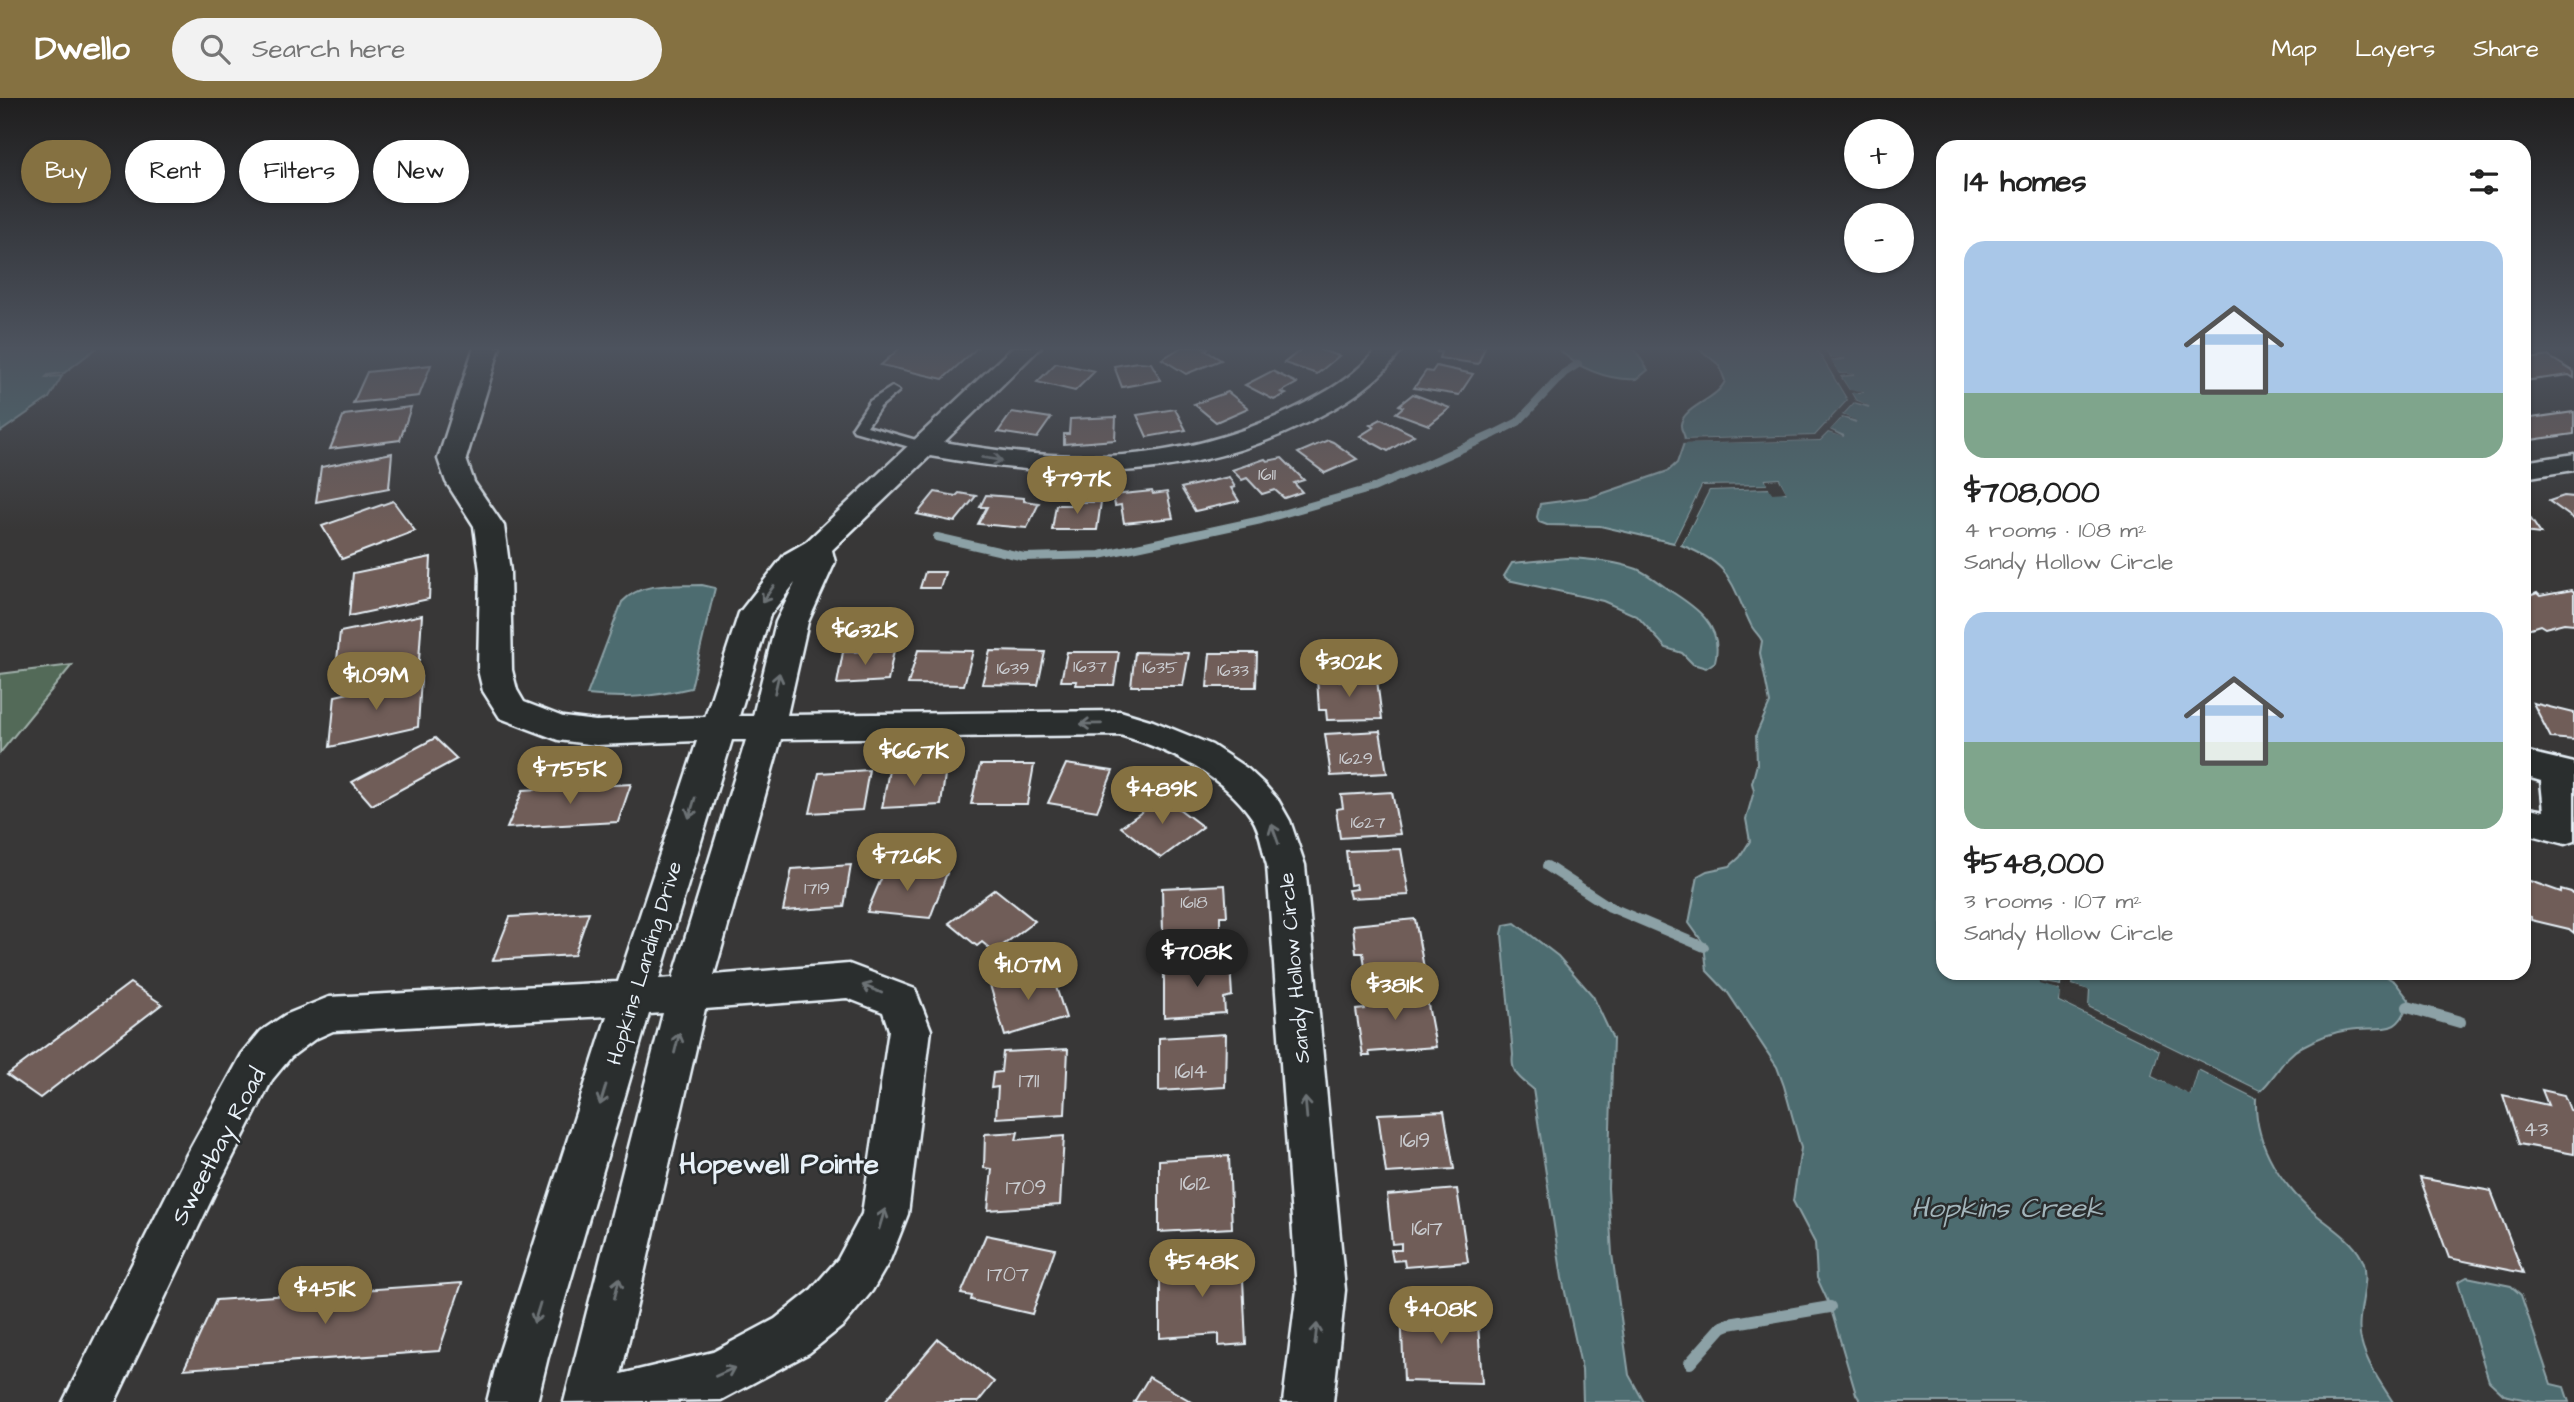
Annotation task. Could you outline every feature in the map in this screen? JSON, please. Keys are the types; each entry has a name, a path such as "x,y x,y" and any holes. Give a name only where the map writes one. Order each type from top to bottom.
{"street":[{"name":"Sandy Hollow Circle","path":"468,408 452,459 460,482 489,526 495,572 495,670 500,691 512,710 558,728 596,733 767,727 1120,723 1158,733 1197,751 1228,772 1267,811 1286,865 1321,1290 1308,1402"},
{"name":"Hopkins Landing Drive","path":"512,1402 523,1357 633,999 755,613 796,561 817,548 965,408"},
{"path":"925,447 1018,463 1073,467 1128,465 1185,457 1245,440 1289,424 1317,408"},
{"path":"2531,469 2574,463"},
{"path":"589,1402 690,992 767,727 792,622 820,562 817,548"},
{"path":"2531,822 2566,830 2552,771"},
{"name":"Sweetbay Road","path":"88,1402 202,1171 257,1067 276,1044 300,1027 329,1014 404,1008 633,999 690,992 849,981 900,1001 910,1030 885,1214 873,1244 855,1275 827,1308 792,1336 721,1375 612,1402"}],"lane":[{"path":"872,408 859,428 925,447"}],"green space":[{"path":"72,665 0,753 0,674"}],"water":[{"path":"0,408 35,408 0,432"},
{"path":"1693,408 1841,408 1815,436 1685,440 1681,426"},
{"name":"Hopkins Creek","path":"1849,408 1936,408 1936,980 2061,980 2061,986 2040,982 2061,990 2059,1001 2160,1050 2152,1076 2190,1094 2198,1069 2256,1098 2260,1133 2282,1179 2305,1205 2347,1240 2361,1257 2365,1286 2360,1319 2361,1340 2370,1365 2393,1402 1861,1402 1856,1394 1830,1306 1817,1278 1815,1243 1793,1201 1801,1148 1784,1086 1777,1067 1728,993 1707,971 1704,944 1689,923 1698,876 1730,866 1740,857 1750,841 1746,819 1754,791 1752,783 1757,764 1756,735 1770,703 1760,653 1762,641 1751,626 1732,584 1719,566 1710,559 1681,545 1709,490 1770,488 1785,492 1779,479 1766,480 1768,485 1702,486 1674,543 1600,526 1547,525 1539,522 1537,517 1540,504 1592,497 1668,471 1677,463 1684,443 1820,440 1828,432 1844,436 1829,430 1842,417 1856,422 1842,415"},
{"path":"1567,558 1611,562 1637,569 1679,596 1698,611 1712,628 1717,649 1715,662 1706,668 1693,664 1682,653 1666,648 1637,616 1603,601 1508,580 1504,576 1512,563"},
{"path":"702,585 715,588 691,688 639,696 587,695 622,602 630,595 649,588"},
{"path":"1515,923 1558,956 1593,996 1613,1039 1608,1188 1612,1254 1629,1375 1644,1402 1583,1402 1582,1370 1562,1278 1533,1089 1517,1075 1513,1066 1502,934 1504,925"},
{"path":"2073,980 2392,980 2409,1000 2400,1021 2393,1025 2386,1028 2342,1031 2301,1047 2260,1091 2088,1007 2089,991 2072,985"},
{"path":"2467,1277 2511,1286 2521,1295 2551,1384 2564,1387 2569,1402 2537,1402 2504,1395 2489,1381 2458,1282"}],"pier":[{"path":"1841,408 1849,408 1842,415 1858,421 1842,417 1830,430 1843,437 1828,432 1820,440 1680,444 1681,440 1815,436"},
{"path":"1779,479 1786,492 1772,493 1769,488 1709,490 1681,545 1678,544 1704,489 1677,544 1674,543 1702,486 1767,485 1766,480"},
{"path":"2061,980 2065,980 2063,999 2086,1010 2086,993 2069,987 2070,980 2073,980 2072,985 2089,990 2088,1007 2260,1091 2258,1094 2210,1071 2258,1095 2256,1098 2198,1069 2190,1095 2152,1076 2160,1050 2059,1001 2060,990 2039,982 2061,986","holes":["2098,1016 2199,1065 2194,1067 2188,1090 2156,1074 2163,1048"]}],"building":[{"path":"411,408 400,440 330,449 344,415"},
{"path":"1199,408 1248,408 1216,422"},
{"path":"1402,408 1450,408 1429,425 1396,413"},
{"path":"1175,409 1186,430 1147,437 1137,415"},
{"path":"1012,412 1051,418 1037,438 998,432"},
{"path":"2574,412 2574,434 2531,440 2531,418"},
{"path":"1116,417 1115,440 1064,444 1064,434 1069,434 1070,419"},
{"path":"1381,419 1414,435 1388,451 1360,436 1374,427 1370,425"},
{"path":"1328,440 1357,459 1325,473 1298,453"},
{"path":"392,453 389,488 316,502 321,467"},
{"path":"1282,458 1304,480 1294,483 1302,492 1284,498 1275,490 1262,494 1247,478 1242,480 1232,470 1265,459 1267,461"},
{"path":"1229,477 1235,487 1231,488 1239,501 1195,511 1181,488"},
{"path":"1152,491 1153,494 1167,492 1173,518 1124,523 1121,505 1115,506 1113,495"},
{"path":"935,492 976,496 955,522 917,514"},
{"path":"986,495 1024,498 1024,501 1039,503 1027,528 978,524 987,507 980,507"},
{"path":"2564,496 2574,497 2574,519 2549,501"},
{"path":"393,501 415,531 342,559 322,526"},
{"path":"1071,502 1101,502 1097,530 1052,530 1056,505 1071,505"},
{"path":"2531,519 2541,534 2531,533"},
{"path":"431,557 429,599 349,616 353,573"},
{"path":"925,572 945,572 940,588 920,588"},
{"path":"2572,590 2574,624 2531,628 2531,595 2537,593 2540,596"},
{"path":"422,615 419,660 335,679 340,632"},
{"path":"894,650 888,681 837,684 843,652"},
{"path":"918,650 973,651 964,685 908,684"},
{"path":"990,651 1045,652 1038,685 982,684"},
{"path":"1067,652 1119,652 1114,685 1076,685 1077,681 1061,681"},
{"path":"1135,652 1189,653 1183,686 1131,686"},
{"path":"1210,653 1257,653 1256,687 1207,687"},
{"path":"421,677 418,727 330,747 335,696"},
{"path":"1339,677 1340,681 1377,680 1382,719 1327,720 1326,710 1319,710 1317,678"},
{"path":"2533,703 2574,713 2574,740 2551,738"},
{"path":"1380,731 1387,773 1331,776 1325,734"},
{"path":"435,738 457,759 372,805 352,782"},
{"path":"1066,764 1113,771 1097,811 1048,803"},
{"path":"980,765 1034,765 1027,804 971,804"},
{"path":"946,767 941,805 882,808 889,770"},
{"path":"869,770 862,810 810,813 819,773"},
{"path":"631,784 618,822 507,828 523,790"},
{"path":"1392,792 1400,834 1340,838 1336,809 1343,808 1341,795"},
{"path":"1158,793 1203,827 1161,858 1121,827 1146,809 1141,805"},
{"path":"1401,849 1409,895 1350,898 1348,890 1357,889 1356,884 1350,885 1346,851"},
{"path":"851,865 844,907 783,911 792,869"},
{"path":"886,867 947,873 930,918 867,912"},
{"path":"2531,881 2574,895 2574,933 2569,929 2531,920"},
{"path":"1225,885 1227,916 1220,916 1220,931 1163,934 1162,888"},
{"path":"995,889 1035,921 994,952 982,942 977,946 949,923"},
{"path":"589,912 574,955 493,960 510,917"},
{"path":"1415,919 1424,968 1366,972 1363,953 1356,953 1353,925"},
{"path":"1230,963 1232,996 1224,998 1225,1013 1164,1017 1164,967"},
{"path":"1050,968 1066,1018 1005,1036 990,985"},
{"path":"130,983 162,1004 40,1098 7,1075"},
{"path":"1425,989 1436,1047 1369,1052 1370,1056 1363,1056 1356,1010 1365,1009 1363,994"},
{"path":"1226,1034 1225,1087 1159,1091 1159,1038"},
{"path":"1068,1049 1065,1114 996,1118 998,1087 991,1088 993,1073 1001,1072 1003,1052"},
{"path":"2542,1090 2564,1095 2570,1110 2574,1111 2574,1154 2519,1144 2503,1095 2548,1105"},
{"path":"1444,1111 1454,1169 1386,1173 1378,1114"},
{"path":"1018,1132 1016,1140 1064,1136 1060,1205 988,1210 992,1169 984,1168 985,1134"},
{"path":"1229,1156 1232,1228 1159,1232 1159,1160"},
{"path":"2420,1178 2491,1191 2523,1273 2449,1258"},
{"path":"1457,1189 1468,1262 1405,1267 1404,1260 1393,1261 1391,1250 1401,1250 1401,1243 1392,1244 1387,1195"},
{"path":"986,1235 1055,1249 1032,1314 971,1300 972,1296 961,1294"},
{"path":"1234,1255 1235,1279 1243,1279 1246,1344 1219,1346 1219,1334 1160,1338 1160,1260"},
{"path":"462,1283 439,1351 184,1369 216,1300"},
{"path":"1401,1308 1477,1310 1482,1383 1404,1381"},
{"path":"938,1339 994,1382 978,1402 884,1402"},
{"path":"1149,1377 1192,1402 1134,1402"}],"waterway":[{"path":"937,537 1024,557 1100,555 1261,520 1373,488 1518,422 1531,408"},
{"path":"1547,866 1610,907 1704,947"},
{"path":"2408,1007 2460,1022"},
{"path":"1690,1363 1722,1327 1729,1324 1830,1307"}],"district":[{"name":"Hopewell Pointe","path":"779,1163"}]}
